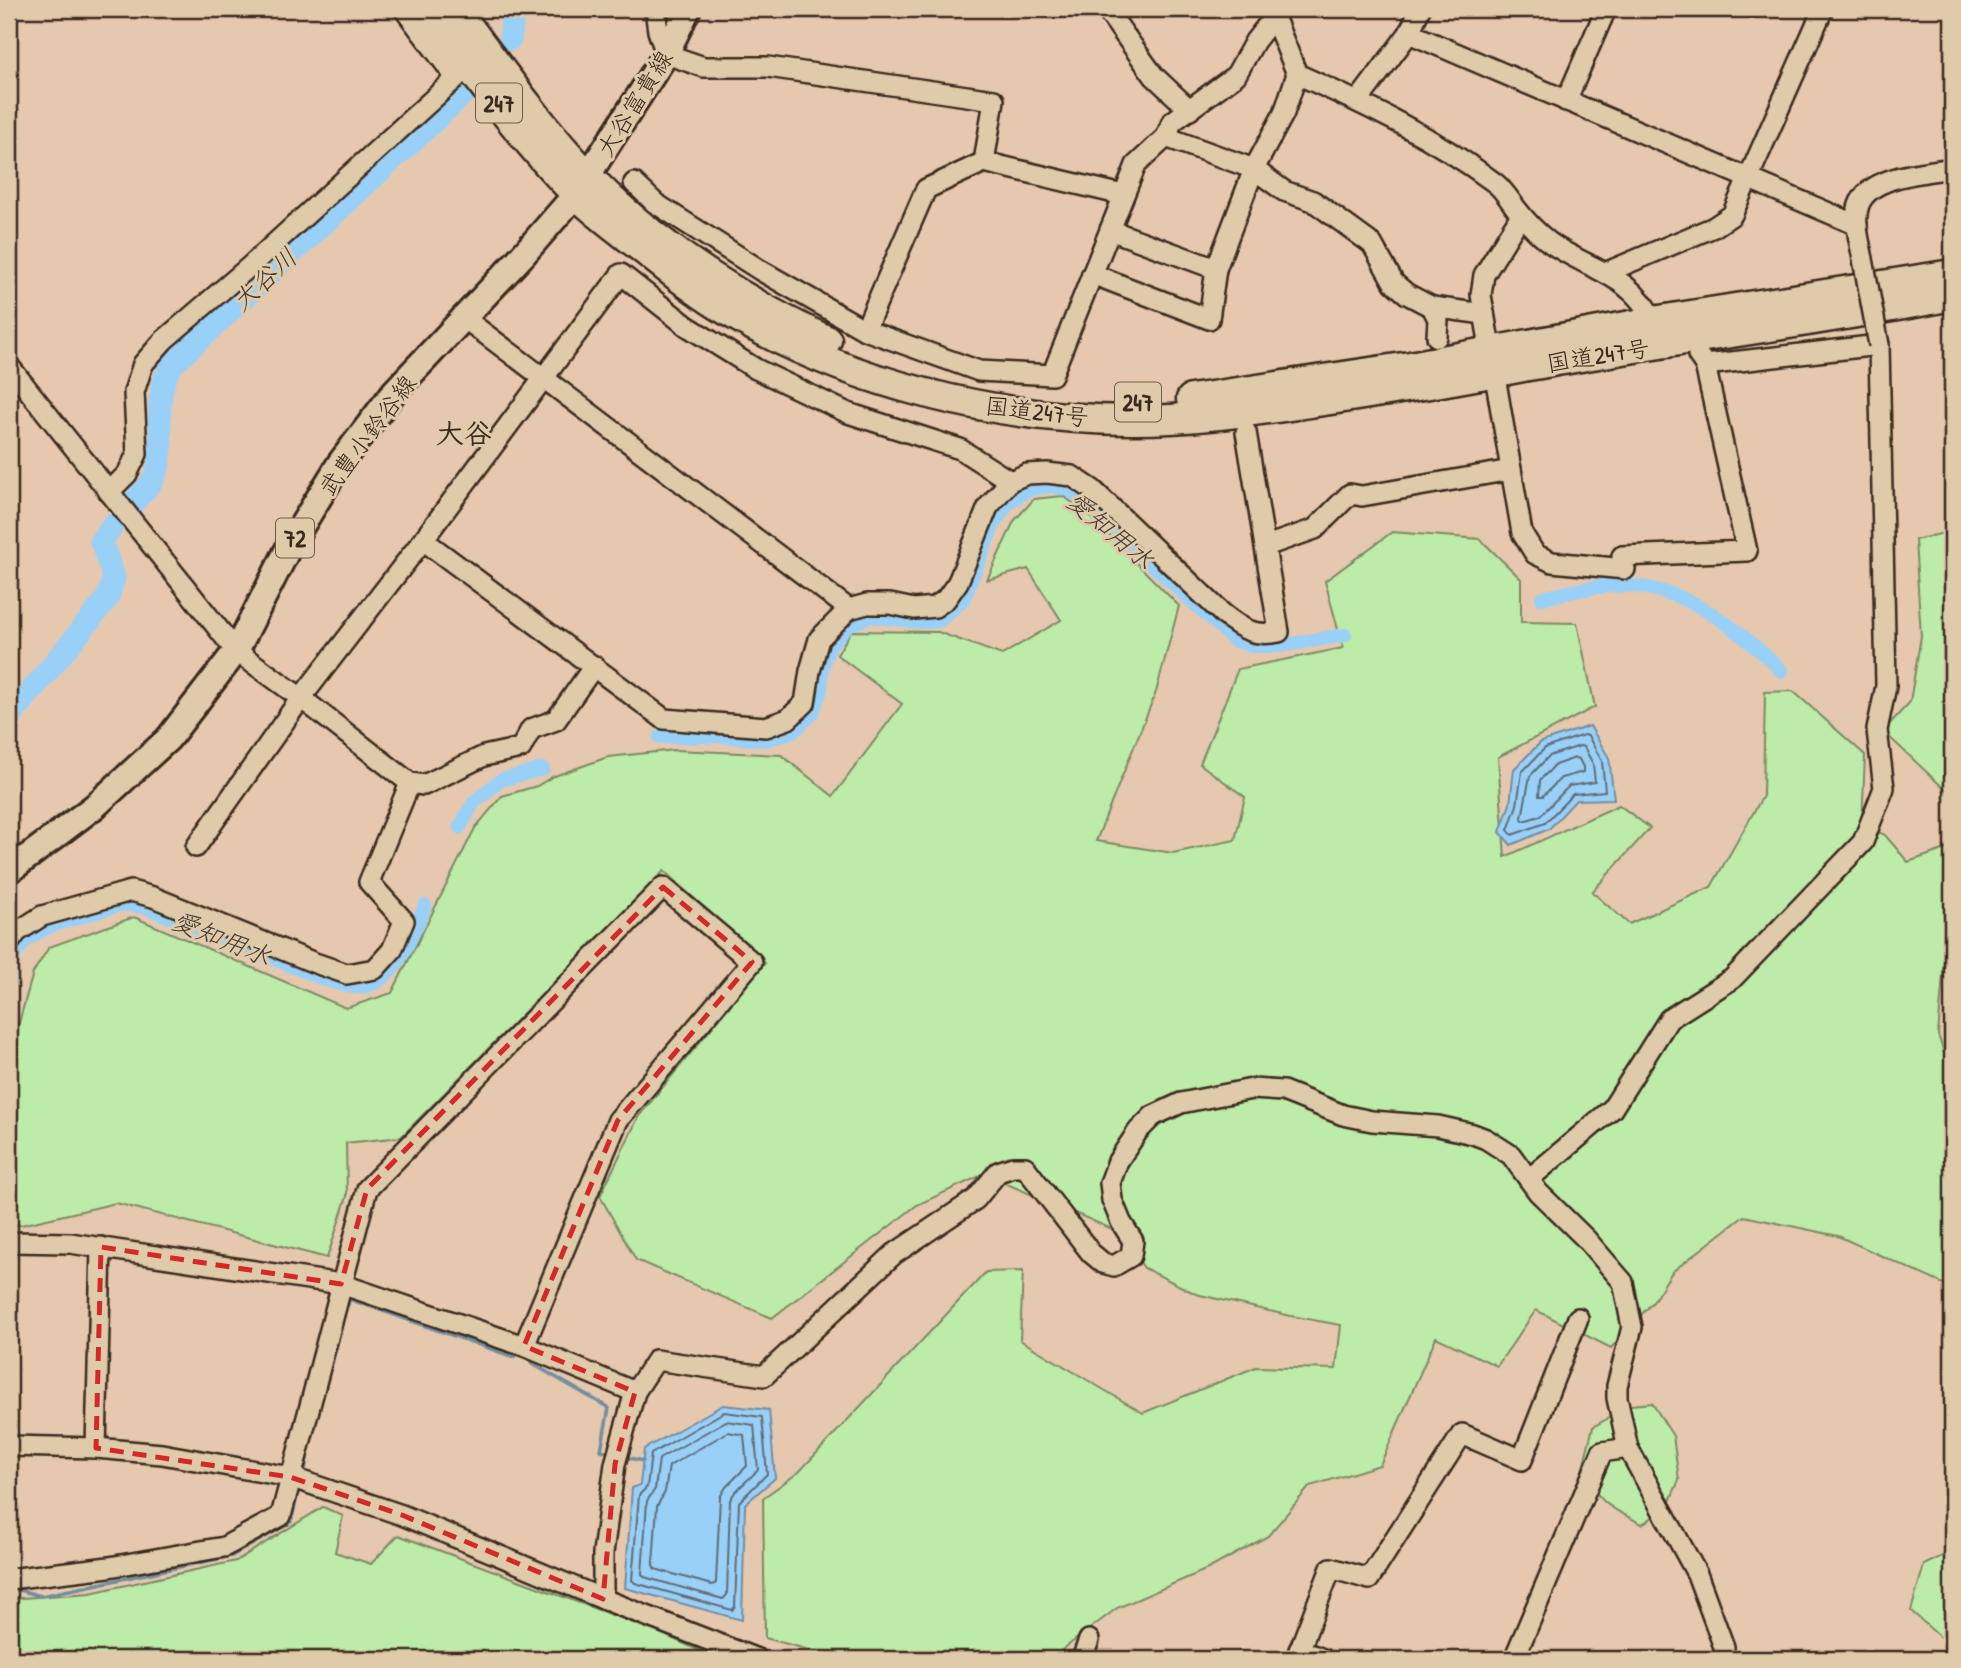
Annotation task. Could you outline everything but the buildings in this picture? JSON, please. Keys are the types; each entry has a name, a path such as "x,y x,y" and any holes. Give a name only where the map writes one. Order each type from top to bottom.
{"highway":[{"name":"国道247号","path":"426,9 506,112 672,274 729,312 781,340 906,388 988,407 1062,416 1130,420 1241,413 1413,388 1492,362 1653,321 1952,274"},
{"name":"国道247号","path":"455,9 563,148 583,185"},
{"name":"国道247号","path":"1492,362 1688,340 1882,310 1952,296"}],"main road":[{"name":"大谷富貴線","path":"583,185 666,54 688,9"},
{"name":"武豊小鈴谷線","path":"9,872 95,806 168,739 236,651 290,545 340,463 394,392 523,256 583,185"}],"street":[{"path":"109,492 127,474 137,454 134,392 143,364 164,340 249,267 456,78 404,9"},
{"path":"655,9 658,31 666,54 704,67 768,67 995,100 984,162"},
{"path":"1357,101 1409,33 1420,9"},
{"path":"1566,101 1606,9"},
{"path":"1607,272 1732,215 1823,9"},
{"path":"1115,12 1154,76 1190,110"},
{"path":"634,183 655,203 748,262 865,330 979,371 1052,375 1136,165 1166,137 1172,122 1236,75 1273,13"},
{"path":"1092,274 1209,318 1216,269 1254,169 1284,113 1297,75 1273,13"},
{"path":"1409,33 1857,225"},
{"path":"1297,75 1357,101 1421,134 1497,185 1521,215 1549,242 1607,272 1645,304 1653,321"},
{"path":"1166,137 1254,169 1284,191 1313,201 1372,244 1394,283 1407,294 1432,307 1484,314"},
{"path":"865,330 926,189 984,162 1123,195"},
{"path":"1529,1179 1612,1109 1669,1019 1732,979 1863,842 1884,788 1877,730 1886,686 1879,345 1857,225 1858,206 1868,190 1897,178 1952,168"},
{"path":"1521,215 1484,275 1481,295 1522,533 1535,554 1552,562 1625,569 1622,556 1747,551 1704,365 1688,340"},
{"path":"1110,230 1216,269"},
{"path":"196,847 302,698 621,274 687,326 756,369 848,413 960,449 1010,481"},
{"path":"1432,307 1438,319 1437,337"},
{"path":"464,318 849,609"},
{"path":"1704,365 1879,345"},
{"path":"9,366 236,651 302,698 410,783 424,785 484,756 521,748 531,729 556,720 594,666"},
{"path":"423,540 664,719 766,727 788,719 805,703 819,639 849,609 867,604 890,604 914,609 934,607 946,599 958,582 988,507 1010,481 1027,474 1072,476 1093,490 1223,614 1245,631 1264,635 1279,632 1246,432"},
{"path":"1266,546 1315,529 1350,494 1362,496 1511,470"},
{"path":"9,943 17,932 42,915 131,891 153,897 347,974 375,970 392,950 404,921 369,883 410,783"},
{"path":"9,1579 109,1567 224,1547 281,1516 366,1189 663,887 752,962 618,1120 524,1346"},
{"path":"603,1599 603,1553 615,1464 635,1392 656,1360 764,1376 894,1254 976,1199 998,1172 1013,1167 1025,1167 1091,1253 1103,1263 1114,1266 1131,1256 1133,1241 1112,1200 1111,1183 1118,1161 1138,1131 1153,1116 1181,1103 1252,1089 1283,1091 1343,1115 1372,1121 1438,1126 1486,1139 1511,1155 1538,1192 1595,1249 1623,1283 1632,1327 1617,1398 1628,1448 1697,1574 1724,1647 1724,1659"},
{"path":"9,1242 70,1242 341,1284 524,1346 635,1392"},
{"path":"96,1448 101,1247"},
{"path":"1323,1659 1297,1655 1331,1568 1369,1579 1462,1434 1522,1460 1578,1318"},
{"path":"9,1446 96,1448 162,1454 290,1477 402,1516 757,1659"},
{"path":"1514,1659 1602,1452 1628,1448"},
{"path":"1082,1659 1089,1640"}],"highlighted area":[{"path":"663,887 752,962 618,1120 524,1346 635,1392 615,1464 603,1599 402,1515 290,1477 96,1448 101,1247 341,1284 367,1189"}],"green space":[{"path":"1063,496 1088,514 1179,606 1156,692 1096,841 1173,853 1235,840 1245,797 1200,764 1238,669 1343,648 1325,581 1392,532 1480,539 1521,579 1521,622 1577,623 1595,707 1498,757 1505,857 1619,805 1650,828 1592,892 1629,924 1711,887 1763,796 1765,692 1793,691 1865,755 1862,824 1885,835 1908,862 1952,847 1952,917 1947,926 1938,1035 1946,1059 1952,1060 1952,1288 1838,1236 1744,1216 1672,1272 1653,1302 1611,1348 1536,1310 1497,1366 1436,1337 1380,1465 1310,1486 1268,1536 1210,1568 1117,1608 1050,1659 813,1659 817,1652 765,1638 763,1498 799,1472 986,1272 1023,1271 1020,1340 1143,1413 1256,1367 1336,1369 1341,1325 1196,1294 1144,1268 1119,1232 984,1174 917,1205 772,1318 636,1260 600,1196 639,1116 765,963 664,871 401,1137 346,1143 347,1196 327,1258 116,1203 21,1225 9,1225 9,1058 33,973 49,947 134,917 346,1008 392,993 475,828 502,796 537,786 552,777 608,757 676,750 781,755 833,796 902,704 837,655 851,631 938,632 1002,655 1061,620 1028,569 987,580 1014,521 1034,499"},
{"path":"1952,531 1952,796 1883,731 1910,702 1921,636 1915,540"},
{"path":"1652,1403 1673,1436 1679,1480 1667,1508 1642,1524 1606,1504 1582,1471 1593,1427 1631,1405"},
{"path":"323,1507 343,1516 335,1552 371,1564 398,1535 660,1633 718,1659 9,1659 9,1599 90,1593 236,1561"},
{"path":"1952,1551 1952,1648 1911,1611 1924,1565"}],"water":[{"path":"1590,726 1609,758 1614,799 1576,800 1549,829 1511,845 1500,832 1510,804 1514,769 1541,742"},
{"path":"723,1405 769,1410 775,1478 745,1504 742,1620 625,1588 632,1488 640,1485 644,1449"}],"waterway":[{"name":"大谷川","path":"510,39 514,9"},
{"name":"大谷川","path":"133,503 152,481 159,465 161,396 171,366 465,92"},
{"name":"愛知用水","path":"660,737 720,736 765,740 793,732 812,714 821,690 822,667 830,645 848,625 872,616 920,622 939,621 963,600 993,526 1007,504 1027,490 1049,486 1067,489 1082,499 1234,640 1251,646 1279,646 1345,635"},
{"name":"大谷川","path":"9,718 107,599 114,578 101,541 113,525"},
{"name":"愛知用水","path":"1542,598 1605,586 1657,590 1681,598 1723,621 1782,671"},
{"name":"愛知用水","path":"460,827 474,802 501,780 543,769"},
{"name":"愛知用水","path":"9,983 11,960 26,940 50,926 122,904 145,907 324,979 347,986 362,987 374,984 394,967 425,906"},
{"path":"348,1305 349,1299 514,1357"},
{"path":"327,1380 342,1324"},
{"path":"531,1363 609,1408 601,1450 610,1452"},
{"path":"305,1470 310,1441"},
{"path":"625,1457 643,1461"},
{"path":"12,1588 41,1596 232,1556 291,1522 298,1492"}],"district":[{"name":"大谷","path":"464,433"}]}
